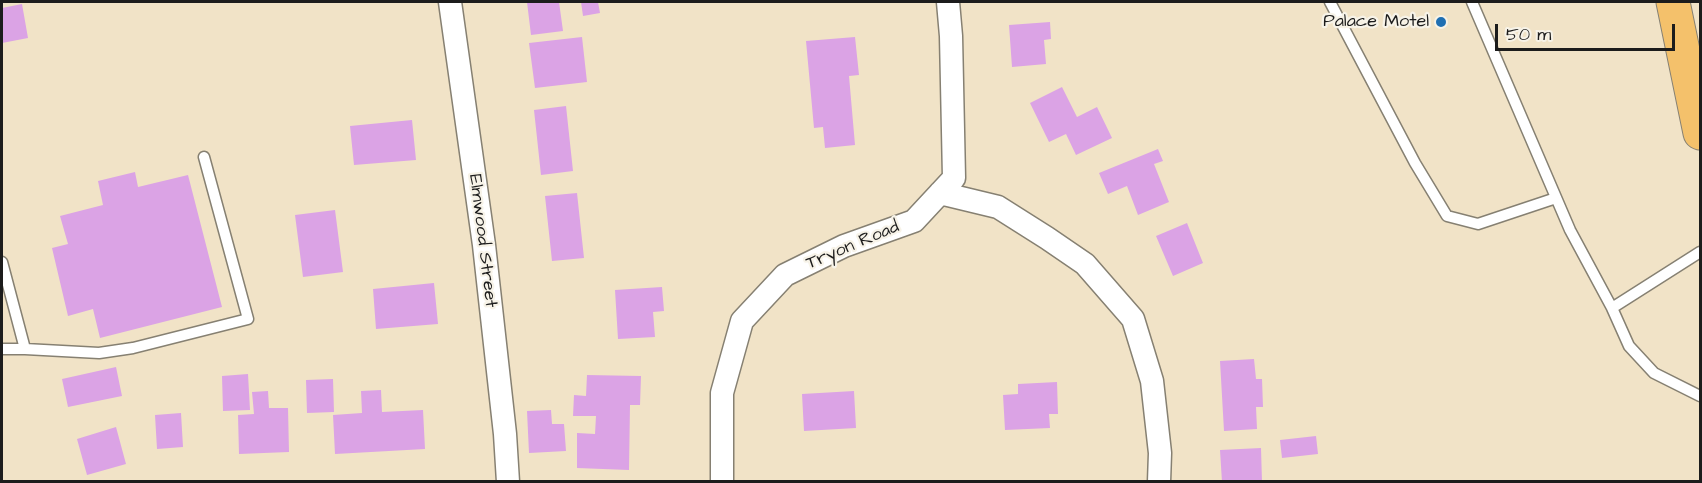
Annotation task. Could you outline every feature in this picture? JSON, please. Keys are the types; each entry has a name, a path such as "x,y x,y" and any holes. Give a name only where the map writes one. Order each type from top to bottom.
{"main road":[{"path":"1673,2 1701,133"}],"street":[{"name":"Elmwood Street","path":"450,2 484,245 505,434 508,482"},
{"name":"Tryon Road","path":"722,482 722,393 742,321 785,275 844,246 914,220 954,178 951,36 948,2"},
{"path":"940,193 998,207 1047,238 1085,264 1133,319 1152,381 1160,453 1159,482"}],"lane":[{"path":"1329,2 1415,163 1447,216 1478,224 1556,198"},
{"path":"1472,2 1570,230 1612,308 1629,346 1654,373 1701,396"},
{"path":"2,349 99,353 133,348 248,319 204,157"},
{"path":"1612,308 1701,252"},
{"path":"2,262 25,349"}],"building":[{"path":"527,2 559,2 563,31 531,35"},
{"path":"581,2 598,2 600,13 583,16"},
{"path":"22,4 28,38 2,43 2,8"},
{"path":"1050,22 1051,39 1044,40 1046,64 1012,67 1009,25"},
{"path":"582,37 587,82 535,88 529,43"},
{"path":"855,37 859,75 849,76 855,145 825,148 823,127 814,128 806,41"},
{"path":"1062,87 1077,117 1097,107 1112,138 1076,155 1066,134 1049,142 1030,103"},
{"path":"566,106 573,171 541,175 534,110"},
{"path":"412,120 416,160 354,165 350,126"},
{"path":"1158,149 1163,161 1154,164 1169,202 1138,215 1127,186 1108,194 1099,173"},
{"path":"135,172 138,187 188,175 222,307 100,338 93,309 68,316 52,248 68,244 60,216 103,205 98,181"},
{"path":"577,193 584,258 552,261 545,196"},
{"path":"335,210 343,272 303,277 295,215"},
{"path":"1187,223 1203,263 1173,276 1156,236"},
{"path":"434,283 438,324 376,329 373,289"},
{"path":"662,287 664,311 653,312 655,337 618,339 615,290"},
{"path":"1254,359 1256,379 1262,379 1263,407 1256,407 1257,429 1224,431 1220,361"},
{"path":"116,367 122,396 68,407 62,379"},
{"path":"248,374 250,410 223,411 222,376"},
{"path":"587,375 641,376 640,405 630,405 629,470 577,468 577,433 595,434 596,416 573,416 574,395 586,396"},
{"path":"333,379 334,412 307,413 306,380"},
{"path":"1057,382 1058,414 1049,414 1050,428 1005,430 1003,395 1018,394 1018,384"},
{"path":"381,390 382,412 423,410 425,449 335,454 333,415 362,413 361,391"},
{"path":"268,391 269,408 288,408 289,452 239,454 238,415 254,414 252,392"},
{"path":"854,391 856,428 804,431 802,394"},
{"path":"551,410 552,424 564,424 566,451 529,453 527,411"},
{"path":"181,413 183,447 157,449 155,415"},
{"path":"116,427 126,464 87,475 77,439"},
{"path":"1316,436 1318,454 1282,458 1280,440"},
{"path":"1261,448 1262,482 1222,482 1220,450"}],"place":[{"name":"Palace Motel","path":"1441,22"}]}
